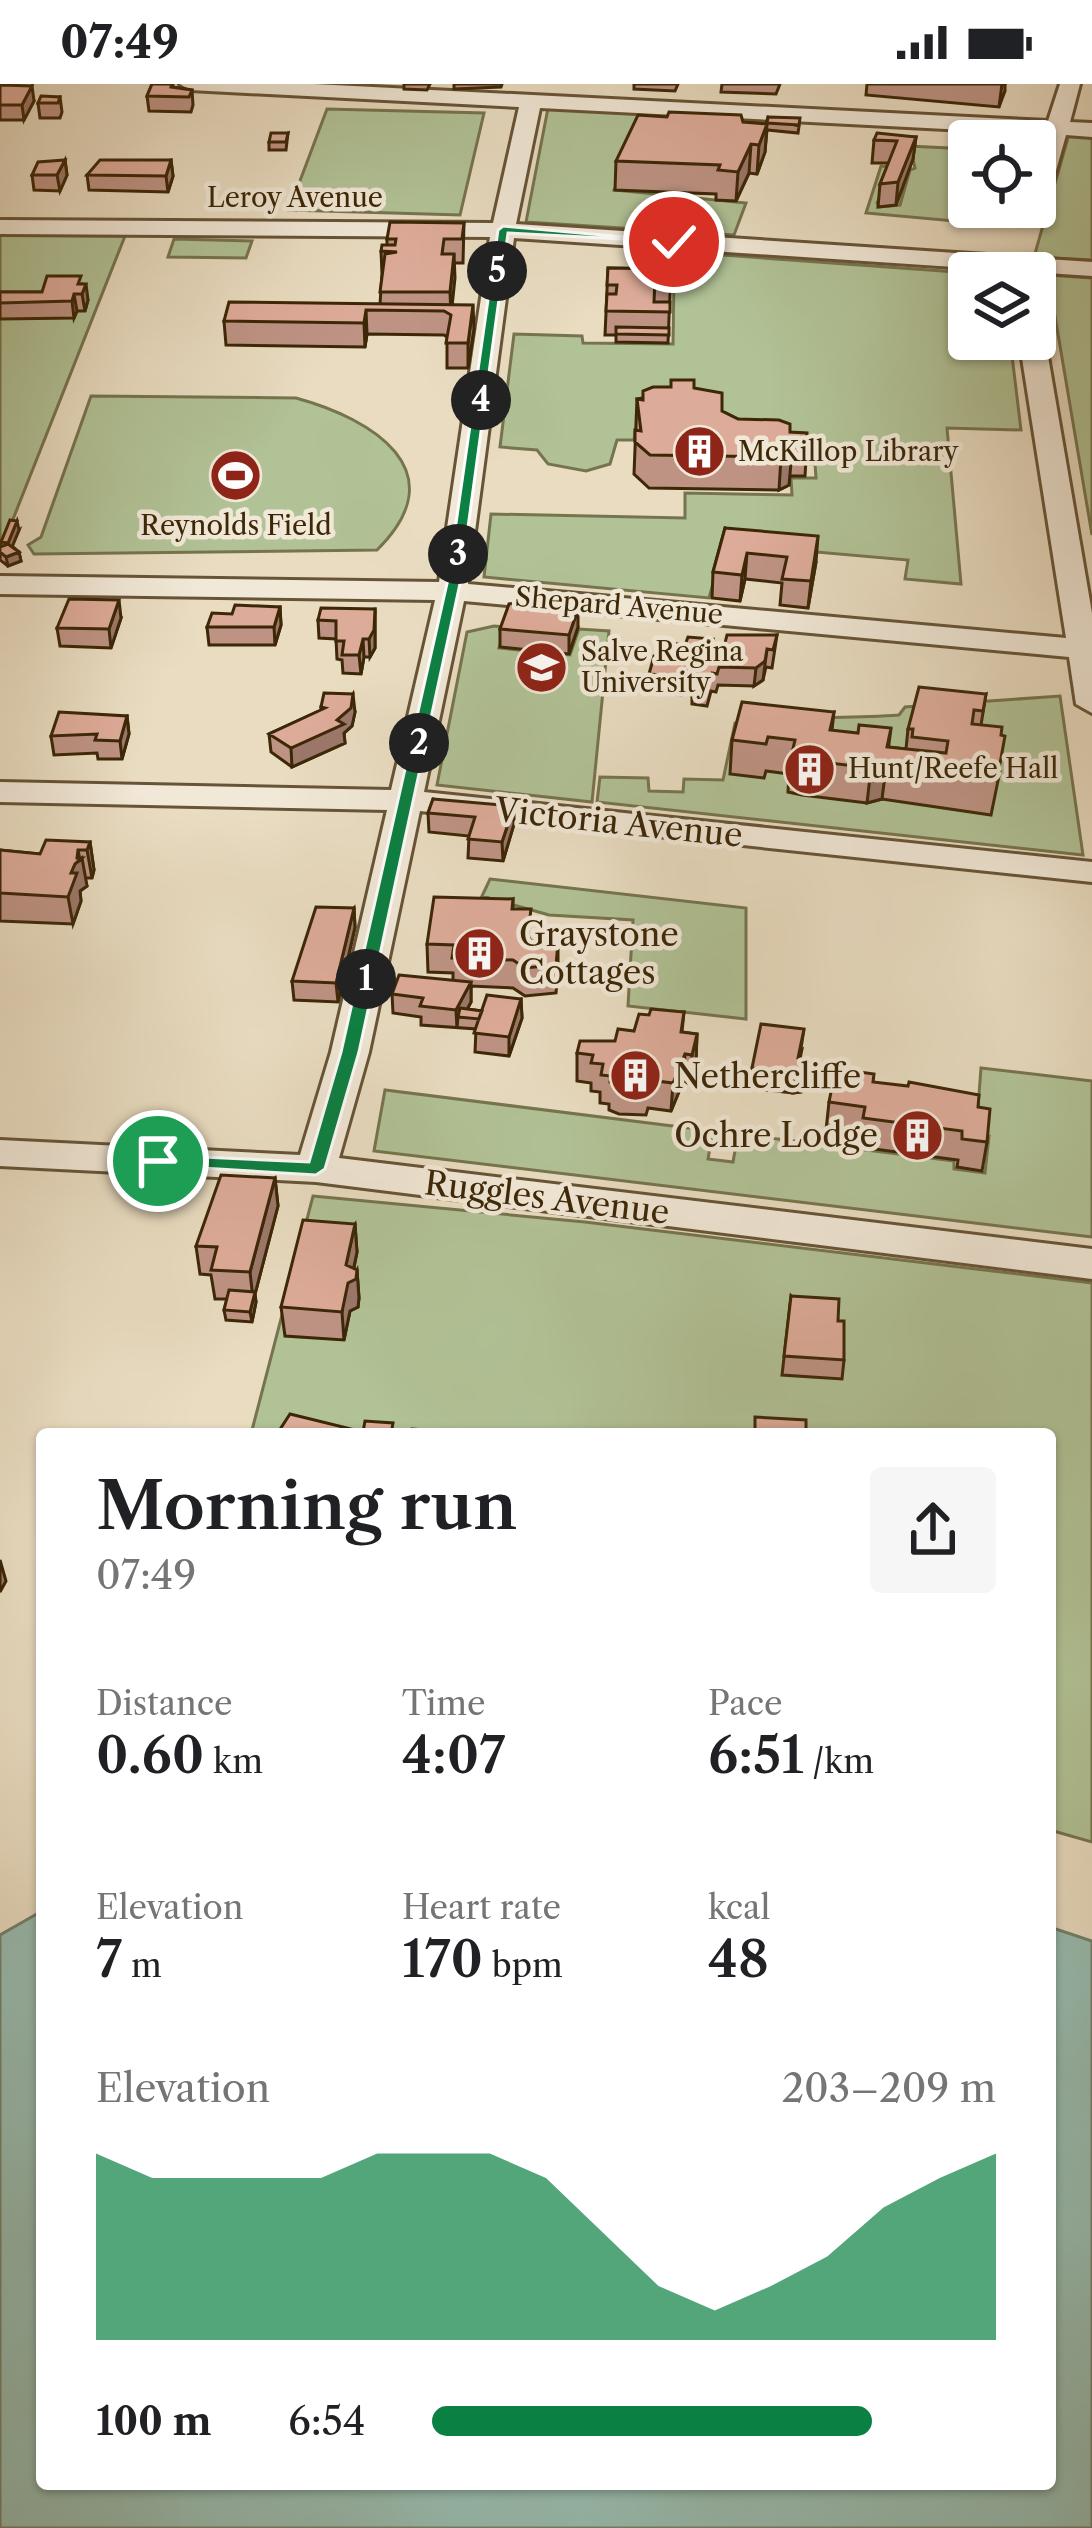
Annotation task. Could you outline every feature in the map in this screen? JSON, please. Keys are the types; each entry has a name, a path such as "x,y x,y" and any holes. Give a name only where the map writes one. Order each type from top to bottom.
{"street":[{"path":"190,84 1092,130"},
{"path":"1056,131 1070,84"},
{"path":"316,1169 350,1052 451,591 503,230 530,101"},
{"name":"Leroy Avenue","path":"0,227 503,230 948,264"},
{"name":"Leroy Avenue","path":"1056,269 1092,269"},
{"path":"1036,360 1092,704"},
{"name":"Shepard Avenue","path":"0,585 451,591 1086,650"},
{"name":"Victoria Avenue","path":"0,792 407,800 1092,872"},
{"name":"Ruggles Avenue","path":"0,1153 316,1169 1092,1264"}],"green space":[{"path":"548,108 758,119 752,138 636,143 614,190 746,203 734,235 526,222"},
{"path":"327,109 484,113 460,215 289,210"},
{"path":"1069,134 1092,136 1092,260 1035,252 1042,228 1056,228 1056,180"},
{"path":"887,145 948,148 948,220 866,213 881,166 893,167 877,203 879,207 900,205 910,170 915,168 913,159 899,156"},
{"path":"0,235 125,236 0,552"},
{"path":"174,239 252,241 246,258 168,257"},
{"path":"681,252 948,271 948,360 1013,360 1021,430 947,428 961,584 905,579 908,560 724,544 709,598 484,577 491,514 685,518 685,493 792,495 791,478 816,478 815,464 791,464 639,431 634,440 617,440 610,464 586,471 548,464 537,450 500,447 514,334 582,336 583,343 673,344 674,278"},
{"path":"1056,276 1092,278 1092,535 1056,322"},
{"name":"Reynolds Field","path":"91,396 296,398 325,407 377,434 395,452 407,473 409,496 400,522 377,550 34,554 28,545 41,537"},
{"path":"506,627 499,648 570,655 579,629 609,631 592,802 437,785 467,632"},
{"path":"1060,696 1083,855 597,802 600,777 648,778 649,791 683,792 684,779 723,780 735,723 899,715 905,707"},
{"path":"490,879 746,908 746,1019 628,1006 633,920 549,915 482,896"},
{"path":"981,1068 1092,1081 1092,1237 374,1151 385,1090 713,1131 708,1159 733,1162 738,1134 954,1161 954,1169 985,1173 989,1136 976,1134"},
{"path":"313,1196 585,1222 1092,1283 1092,1842 1056,1832 1056,1428 253,1428"}],"water":[{"path":"36,1914 36,2490 1056,2490 1056,1929 1092,1941 1092,2528 0,2528 0,1935"}],"building":[{"path":"152,84 192,90 189,97 147,96"},
{"path":"0,85 32,86 22,105 0,105"},
{"path":"41,96 60,97 58,103 38,103"},
{"path":"669,112 741,115 743,122 767,124 759,145 751,144 738,172 718,170 720,165 616,161 638,115 667,117"},
{"path":"768,117 800,118 799,125 767,123"},
{"path":"271,133 288,133 286,142 269,142"},
{"path":"877,133 916,137 898,182 880,184 897,141 874,140"},
{"path":"65,160 57,175 32,175 38,162"},
{"path":"100,160 171,160 166,176 87,175"},
{"path":"390,222 464,223 462,239 444,239 442,254 454,254 450,292 380,292 385,254 397,252 381,251 382,245 395,245 396,239 387,239"},
{"path":"608,268 671,269 671,279 655,279 654,302 670,302 670,312 606,311 607,294 616,294 617,285 607,285"},
{"path":"47,276 81,276 78,284 86,284 72,301 0,303 0,292 42,292"},
{"path":"229,302 473,305 468,343 446,343 451,315 444,311 366,310 364,323 224,321"},
{"path":"616,327 669,328 669,335 616,334"},
{"path":"671,380 694,380 694,388 722,393 722,411 738,419 790,424 790,432 807,433 807,444 791,444 792,452 781,457 650,455 635,442 635,430 641,431 637,399 643,400 643,391 653,387 671,387"},
{"path":"10,520 17,521 8,543 1,542"},
{"path":"725,528 818,536 811,581 782,579 787,557 747,553 742,575 713,572"},
{"path":"8,544 19,552 6,557 0,547"},
{"path":"518,594 557,598 552,611 578,609 569,635 500,629 509,604 526,602 516,601"},
{"path":"69,599 119,600 109,629 57,628"},
{"path":"235,605 280,607 274,627 207,627 212,613 232,614"},
{"path":"321,608 375,609 374,630 369,639 363,639 359,655 342,655 344,641 336,641 336,621 318,620"},
{"path":"727,635 777,635 773,650 767,649 765,661 756,668 719,667 708,687 692,686 696,672 684,670 682,677 649,674 654,656 665,657 669,643 685,645 688,637 713,639 711,645 724,647"},
{"path":"919,687 986,694 983,711 974,710 972,724 1002,727 1005,736 997,780 886,764 871,768 805,760 791,757 795,740 768,737 766,744 732,740 742,702 834,712 830,730 858,733 859,725 891,728 887,747 946,753 948,741 912,737 913,729 908,729"},
{"path":"324,693 353,694 351,708 337,720 344,724 291,748 269,734 325,708 321,707"},
{"path":"59,712 127,716 120,741 95,740 97,734 51,736"},
{"path":"433,799 514,806 502,842 468,839 475,817 428,813"},
{"path":"46,840 90,842 87,850 78,850 77,858 82,858 71,873 77,873 68,897 0,893 0,850 40,854"},
{"path":"434,897 513,899 512,909 531,909 527,941 558,943 556,965 525,968 513,960 452,958 454,945 427,944"},
{"path":"316,907 354,908 336,983 292,981"},
{"path":"399,975 471,982 456,1010 420,1006 423,998 392,994"},
{"path":"487,995 521,999 509,1037 474,1033"},
{"path":"460,1008 482,1011 479,1019 458,1017"},
{"path":"651,1009 684,1012 681,1032 697,1034 692,1055 685,1054 673,1083 649,1080 648,1087 619,1086 610,1082 611,1076 601,1075 603,1064 591,1063 593,1055 577,1053 580,1041 615,1041 618,1029 634,1031 639,1014 649,1015"},
{"path":"761,1024 804,1029 798,1058 806,1059 803,1072 752,1068"},
{"path":"852,1071 874,1074 873,1082 908,1086 909,1082 979,1095 978,1107 990,1109 987,1142 962,1139 962,1131 863,1118 865,1107 829,1102 834,1077 851,1079"},
{"path":"221,1175 275,1178 250,1272 211,1270 217,1247 196,1246"},
{"path":"303,1220 355,1224 346,1265 357,1270 356,1279 348,1283 342,1312 281,1307"},
{"path":"229,1290 255,1292 250,1312 224,1310"},
{"path":"791,1296 839,1299 844,1360 784,1356"},
{"path":"290,1414 347,1428 281,1428"},
{"path":"755,1417 806,1420 806,1428 755,1428"},
{"path":"365,1421 393,1423 392,1428 364,1428"}],"place":[{"name":"McKillop Library","path":"699,452"},
{"name":"Reynolds Field","path":"236,476"},
{"name":"Salve Regina University","path":"542,668"},
{"name":"Hunt/Reefe Hall","path":"809,769"},
{"name":"Graystone Cottages","path":"480,953"},
{"name":"Nethercliffe","path":"635,1076"},
{"name":"Ochre Lodge","path":"917,1135"}],"route":[{"path":"158,1161 316,1169 350,1052 454,579 503,230 674,242"}]}
